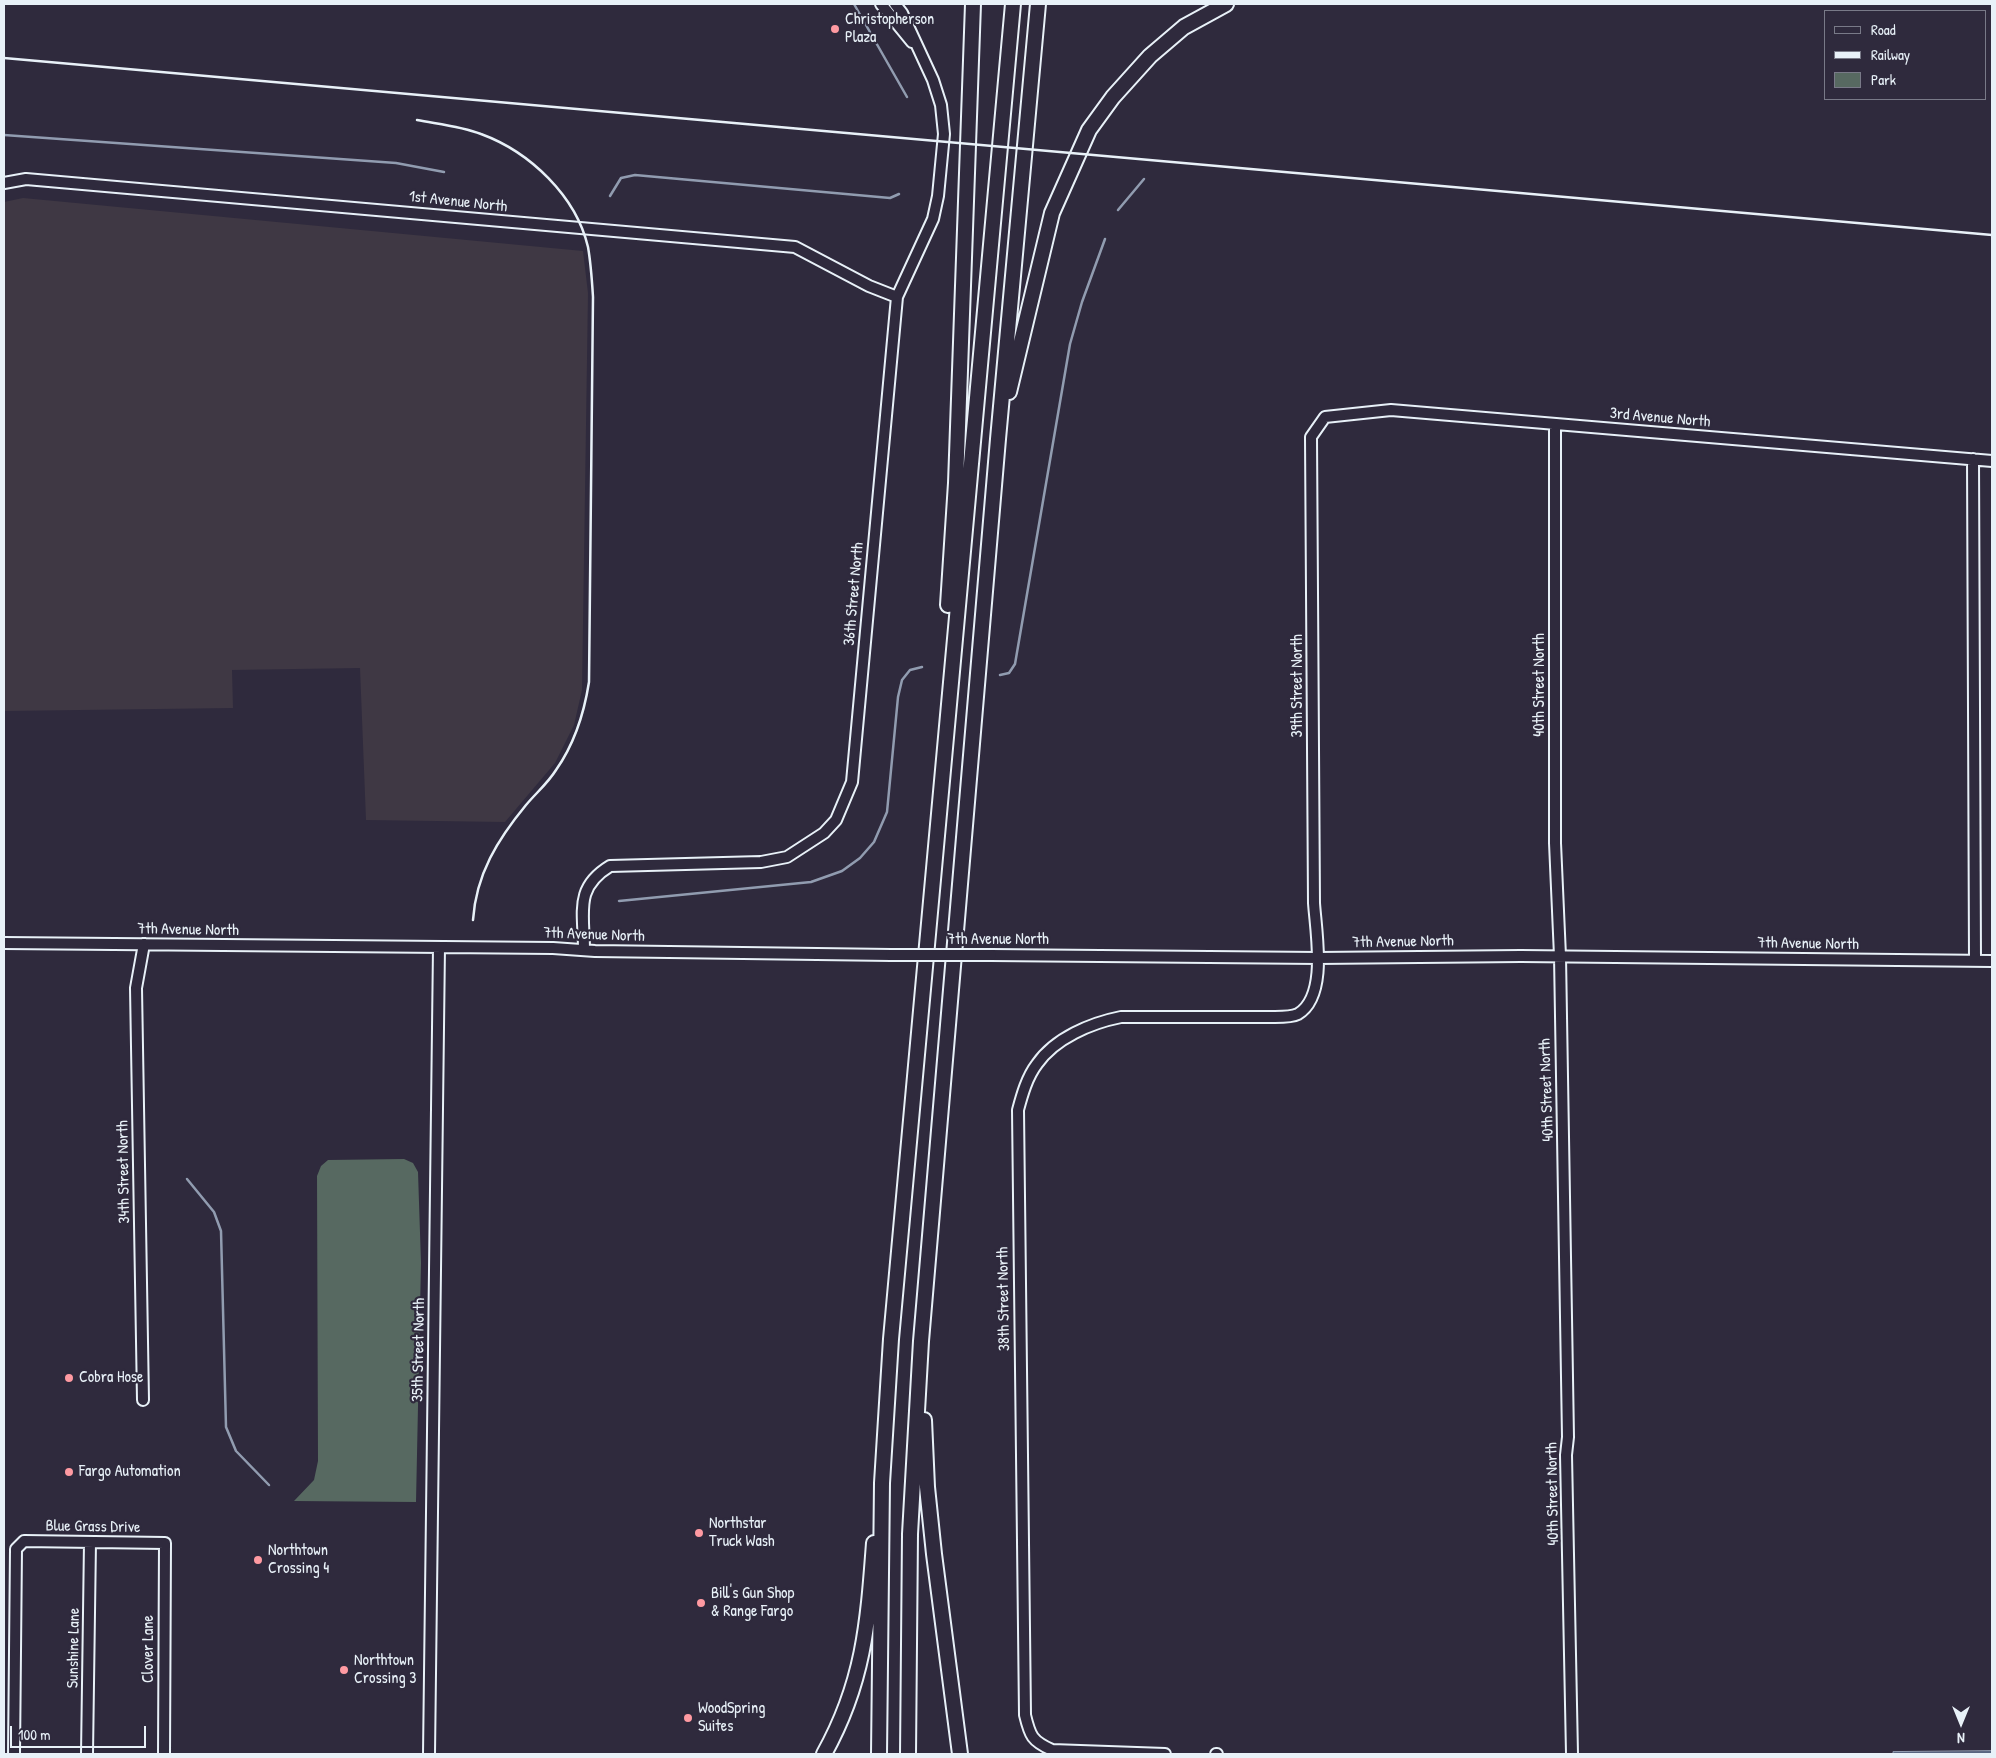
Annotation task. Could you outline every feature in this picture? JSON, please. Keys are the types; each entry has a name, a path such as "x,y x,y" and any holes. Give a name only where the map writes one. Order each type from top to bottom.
{"highway":[{"path":"949,705 948,608 956,474 973,4"},
{"path":"824,1754 841,1720 864,1648 882,1483 891,1339 1013,4"},
{"path":"908,1754 910,1534 921,1341 998,439 1038,4"},
{"path":"998,439 1052,213 1089,130 1113,97 1150,56 1184,27 1226,4"},
{"path":"921,1341 927,1487 960,1754"},
{"path":"879,1754 882,1483"}],"street":[{"name":"36th Street North","path":"881,4 892,20 917,48"},
{"name":"36th Street North","path":"584,950 583,913 586,888 595,875 610,866 761,862 787,857 824,833 836,820 845,803 852,782 897,297 933,219 938,196 944,134 941,105 933,80 895,4"},
{"name":"1st Avenue North","path":"4,184 26,179 795,247 869,286 897,297"},
{"name":"3rd Avenue North","path":"1325,417 1391,410 1992,461"},
{"name":"39th Street North","path":"1318,958 1314,886 1311,437 1325,417"},
{"name":"40th Street North","path":"1555,425 1555,843 1560,956 1568,1437 1566,1455 1572,1754"},
{"path":"1973,459 1976,962"},
{"name":"7th Avenue North","path":"4,943 439,946 891,955 1318,958 1560,956 1992,961"},
{"name":"34th Street North","path":"143,1400 136,988 144,944"},
{"name":"35th Street North","path":"429,1754 439,946"},
{"name":"38th Street North","path":"1164,1754 1052,1750 1036,1743 1028,1730 1025,1715 1018,1110 1023,1092 1037,1063 1056,1045 1078,1032 1102,1021 1121,1017 1275,1017 1297,1015 1307,1006 1316,988 1318,958"},
{"name":"Blue Grass Drive","path":"14,1754 16,1549 24,1541 165,1543"},
{"name":"Sunshine Lane","path":"87,1754 90,1542"},
{"name":"Clover Lane","path":"164,1754 165,1543"}],"shaded area":[{"path":"23,198 583,251 588,293 582,690 574,725 555,763 505,822 366,820 360,668 232,670 233,708 4,711 4,202"}],"green space":[{"path":"404,1159 413,1163 418,1172 421,1263 416,1502 294,1501 314,1480 318,1461 317,1176 321,1166 328,1160"}],"water":[{"path":"1992,1751 1992,1754 1893,1754 1893,1752"}],"waterway":[{"path":"854,4 907,97"},
{"path":"4,135 396,163 444,172"},
{"path":"610,196 621,178 635,175 890,198 899,194"},
{"path":"1118,210 1144,179"},
{"path":"1000,675 1009,673 1015,664 1070,344 1082,302 1105,239"},
{"path":"619,901 811,882 842,871 860,858 874,842 887,812 898,697 902,680 910,670 922,667"},
{"path":"187,1179 214,1212 221,1231 226,1427 236,1451 269,1485"}],"railway":[{"path":"4,58 1992,235"},
{"path":"417,120 466,129 481,134 517,152 533,164 562,194 573,210 582,228 591,266 593,297 589,682 587,694 578,728 563,760 506,831 490,858 479,887 473,920"}],"place":[{"name":"Christopherson Plaza","path":"835,29"},
{"name":"Cobra Hose","path":"69,1378"},
{"name":"Fargo Automation","path":"69,1472"},
{"name":"Northstar Truck Wash","path":"699,1533"},
{"name":"Northtown Crossing 4","path":"258,1560"},
{"name":"Bill's Gun Shop & Range Fargo","path":"701,1603"},
{"name":"Northtown Crossing 3","path":"344,1670"},
{"name":"WoodSpring Suites","path":"688,1718"}]}
